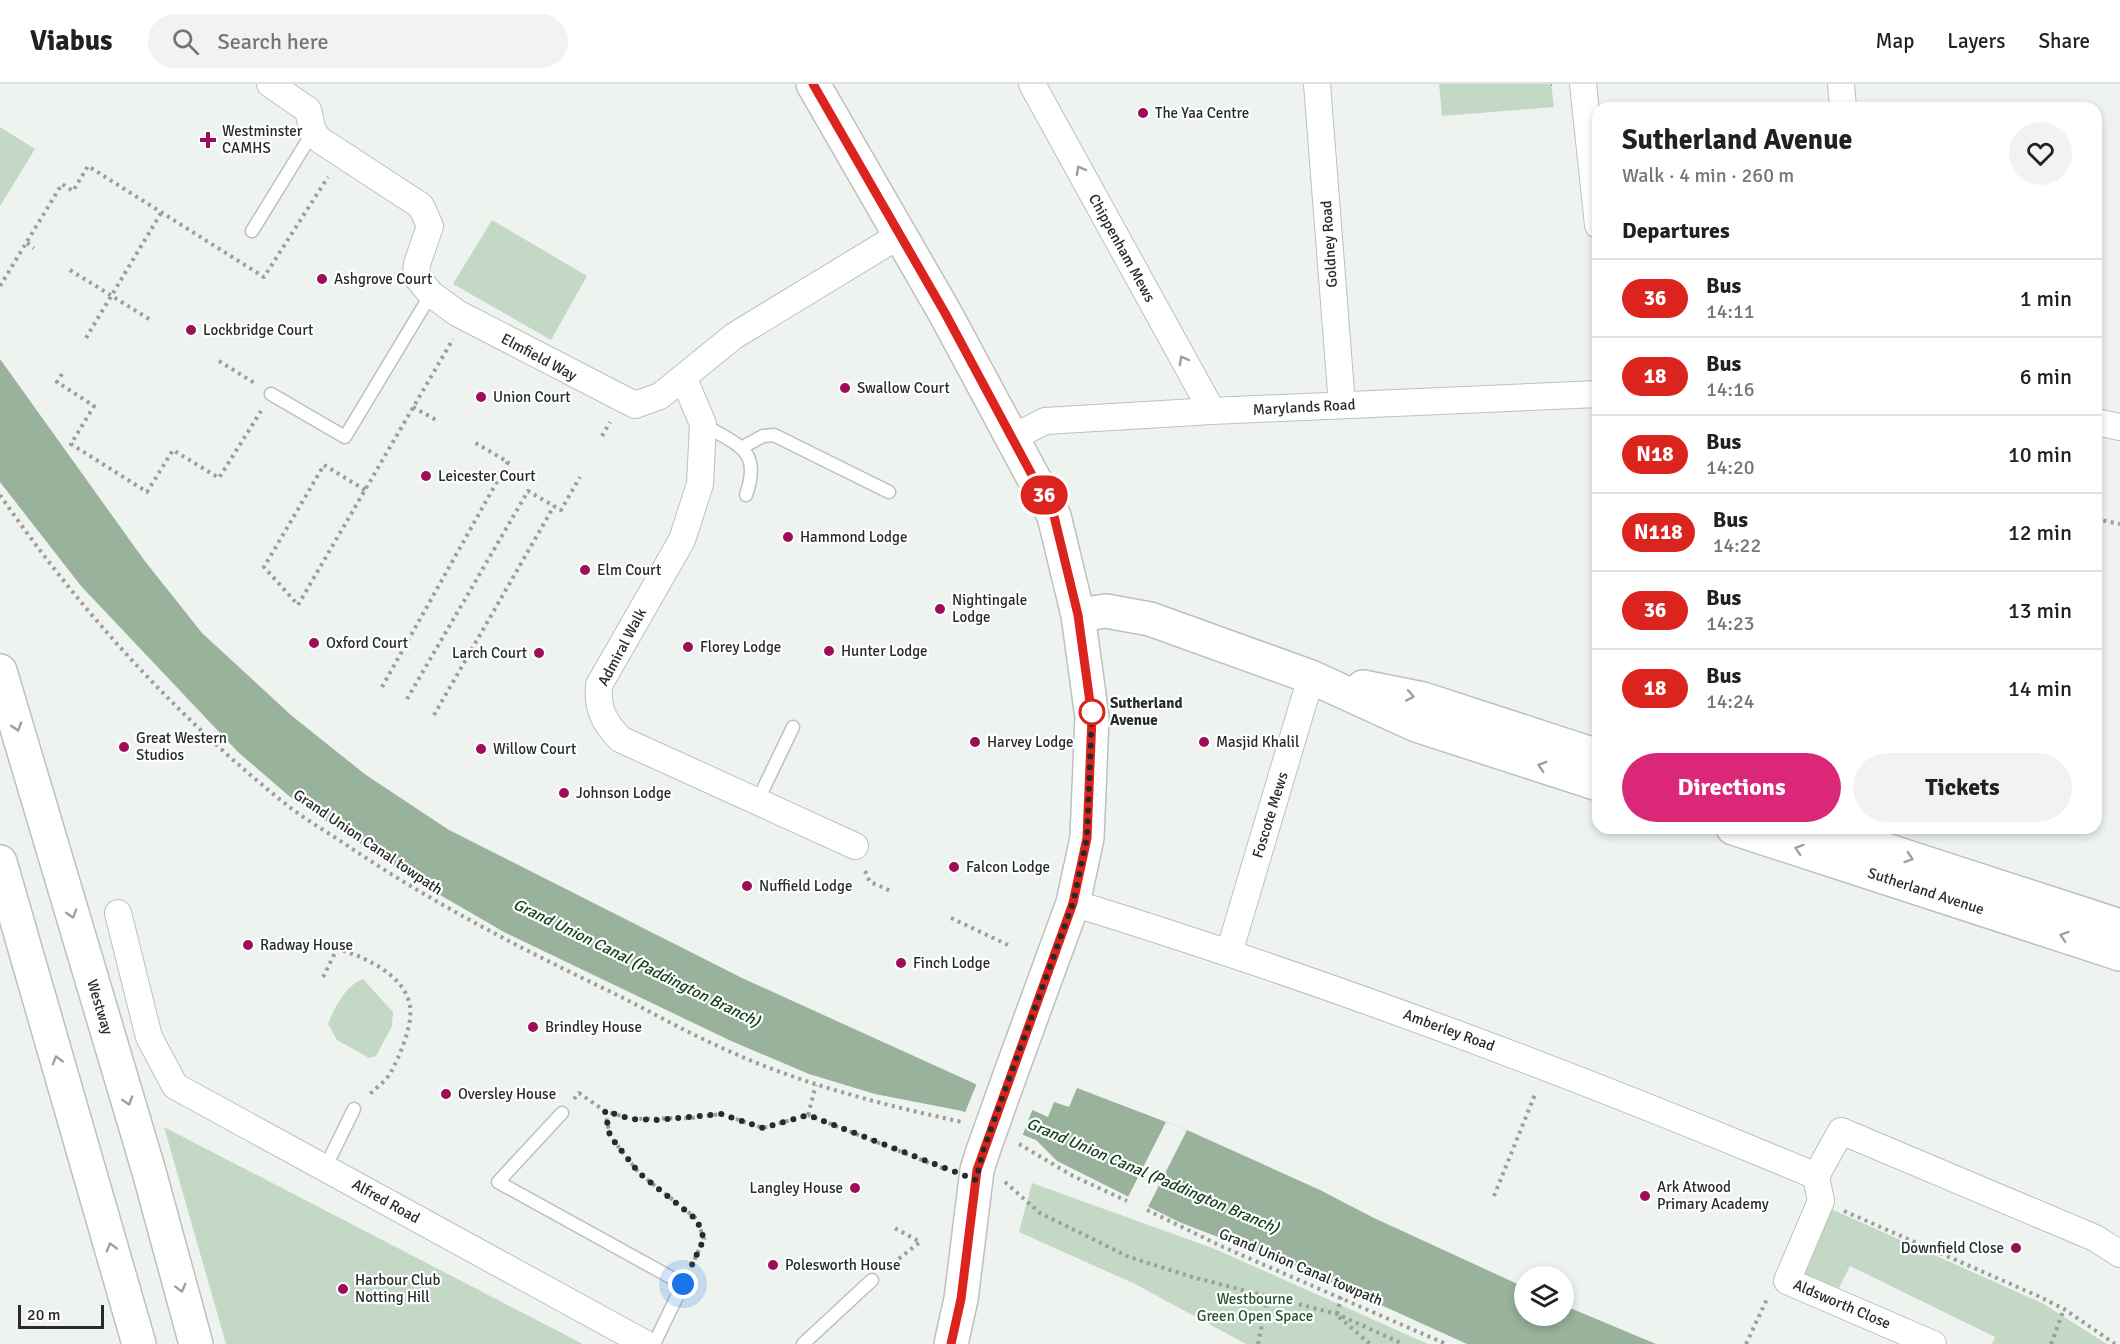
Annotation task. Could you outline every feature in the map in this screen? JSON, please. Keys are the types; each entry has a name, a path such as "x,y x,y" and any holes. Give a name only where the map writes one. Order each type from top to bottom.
{"main road":[{"path":"813,84 1014,437 1054,516 1078,615 1091,691 1092,772 1087,838 1073,903 979,1167 961,1299 951,1344"},
{"path":"1078,615 1106,611 1150,619 1311,677 1416,725 1592,782"},
{"name":"Westway","path":"0,671 148,1168 196,1344"},
{"path":"1311,677 1423,699 1592,754"},
{"name":"Sutherland Avenue","path":"1777,834 1851,844 2120,926"},
{"name":"Sutherland Avenue","path":"1830,834 2120,954"},
{"path":"0,862 139,1344"}],"street":[{"path":"270,84 303,105 311,117 313,132"},
{"name":"Chippenham Mews","path":"1032,84 1212,411"},
{"name":"Goldney Road","path":"1317,84 1342,405"},
{"path":"1583,84 1592,169"},
{"path":"1841,84 1842,102"},
{"name":"Elmfield Way","path":"313,132 320,140 421,206 430,226 417,264 416,276 431,294 465,317 635,405 660,396 684,379 700,362 734,336 900,235"},
{"name":"Admiral Walk","path":"684,379 703,424 700,484 682,540 599,685 598,703 606,724 620,739 855,846"},
{"name":"Marylands Road","path":"1014,437 1045,421 1212,411 1592,394"},
{"path":"2102,423 2120,427"},
{"name":"Foscote Mews","path":"1229,953 1311,677"},
{"name":"Amberley Road","path":"1073,903 1403,1012 1547,1067 1819,1189"},
{"name":"Alfred Road","path":"118,913 149,1037 176,1086 646,1344"},
{"path":"1819,1189 1841,1131 2095,1238 2120,1254"},
{"name":"Aldsworth Close","path":"1819,1189 1788,1281 1933,1344"}],"lane":[{"path":"252,231 313,132"},
{"path":"271,394 345,437 431,294"},
{"path":"703,424 741,448 749,456 752,466 746,495"},
{"path":"741,448 763,436 774,435 889,492"},
{"path":"757,802 793,727"},
{"path":"325,1168 354,1109"},
{"path":"562,1113 498,1182 683,1284 654,1344"},
{"path":"803,1344 872,1280"}],"path":[{"path":"0,286 62,184 73,191 88,166 264,277 343,154"},
{"path":"86,338 161,213"},
{"path":"27,243 34,248"},
{"path":"70,270 149,319"},
{"path":"365,490 324,465 264,567 298,605 359,499 365,490 465,317"},
{"path":"62,374 57,382 94,406 70,444 147,492 173,450 219,478 271,394 219,361"},
{"path":"413,407 438,422"},
{"path":"382,687 508,462 472,441"},
{"path":"407,699 528,491 561,510 580,477"},
{"name":"Grand Union Canal towpath","path":"0,495 21,525 124,650 190,722 294,810 415,891 503,940 721,1048 816,1084 872,1102 962,1122"},
{"path":"434,715 554,506"},
{"path":"2102,520 2120,524"},
{"path":"855,846 870,882 891,891"},
{"path":"951,918 1008,945"},
{"path":"323,977 337,949 357,954 399,982 410,1006 407,1029 390,1074 354,1109"},
{"path":"1494,1196 1547,1067"},
{"path":"808,1115 816,1084"},
{"path":"562,1113 579,1093 605,1111 631,1119 657,1120 721,1114 763,1128 808,1115 979,1167 1004,1181 1040,1213 1110,1250 1192,1277 1336,1314 1403,1344"},
{"path":"605,1111 610,1136 639,1173 697,1220 704,1239 683,1284"},
{"path":"1019,1144 1073,1176 1127,1201"},
{"path":"1819,1189 2064,1310 2115,1344"},
{"name":"Grand Union Canal towpath","path":"1147,1210 1223,1247 1446,1344"},
{"path":"872,1280 920,1242 891,1226"},
{"path":"1746,1344 1770,1292"},
{"path":"1258,1344 1268,1296"},
{"path":"1336,1314 1341,1297"},
{"path":"2051,1344 2064,1310"},
{"path":"1336,1314 1370,1344"}],"green space":[{"path":"1439,84 1551,84 1554,107 1442,116"},
{"path":"0,127 35,149 0,206"},
{"path":"492,220 587,276 551,340 453,284"},
{"path":"363,979 393,1012 392,1026 376,1056 369,1058 337,1040 328,1024 346,991"},
{"name":"Harbour Club Notting Hill","path":"164,1127 583,1344 226,1344"},
{"name":"Westbourne Green Open Space","path":"1032,1183 1215,1249 1428,1344 1246,1344 1135,1284 1019,1232"},
{"path":"1831,1209 2042,1303 2107,1344 1992,1344 1995,1337 1850,1266 1839,1288 1804,1275"}],"water":[{"name":"Grand Union Canal (Paddington Branch)","path":"0,359 144,560 202,633 292,716 366,775 449,830 742,978 1048,1117 1054,1102 1069,1107 1077,1088 1187,1130 1320,1190 1374,1218 1514,1282 1514,1326 1574,1326 1574,1310 1656,1344 1467,1344 1304,1270 1179,1222 1057,1161 1036,1140 962,1111 875,1094 809,1074 729,1040 504,932 416,881 289,796 238,752 81,586 0,482"}],"pier":[{"path":"977,1083 1033,1108 1022,1137 964,1115"},
{"path":"1166,1122 1187,1130 1147,1209 1127,1199"}],"bus line":[{"name":"36","path":"813,84 945,313 1014,437 1054,516 1078,615 1091,691 1092,772 1087,838 1077,885 1073,903 977,1170 961,1299 951,1344"}],"place":[{"name":"The Yaa Centre","path":"1143,113"},
{"name":"Westminster CAMHS","path":"208,140"},
{"name":"Ashgrove Court","path":"322,279"},
{"name":"Lockbridge Court","path":"191,330"},
{"name":"Swallow Court","path":"845,388"},
{"name":"Union Court","path":"481,397"},
{"name":"Leicester Court","path":"426,476"},
{"name":"Hammond Lodge","path":"788,537"},
{"name":"Elm Court","path":"585,570"},
{"name":"Nightingale Lodge","path":"940,609"},
{"name":"Oxford Court","path":"314,643"},
{"name":"Florey Lodge","path":"688,647"},
{"name":"Hunter Lodge","path":"829,651"},
{"name":"Larch Court","path":"539,653"},
{"name":"Sutherland Avenue","path":"1092,712"},
{"name":"Harvey Lodge","path":"975,742"},
{"name":"Masjid Khalil","path":"1204,742"},
{"name":"Great Western Studios","path":"124,747"},
{"name":"Willow Court","path":"481,749"},
{"name":"Johnson Lodge","path":"564,793"},
{"name":"Falcon Lodge","path":"954,867"},
{"name":"Nuffield Lodge","path":"747,886"},
{"name":"Radway House","path":"248,945"},
{"name":"Finch Lodge","path":"901,963"},
{"name":"Brindley House","path":"533,1027"},
{"name":"Oversley House","path":"446,1094"},
{"name":"Langley House","path":"855,1188"},
{"name":"Ark Atwood Primary Academy","path":"1645,1196"},
{"name":"Downfield Close","path":"2016,1248"},
{"name":"Polesworth House","path":"773,1265"},
{"name":"Harbour Club Notting Hill","path":"343,1289"}],"route":[{"path":"683,1284 704,1239 697,1220 639,1173 610,1136 605,1111 631,1119 657,1120 721,1114 763,1128 808,1115 976,1180 983,1151 1073,903 1087,838 1092,772 1092,712"}]}
